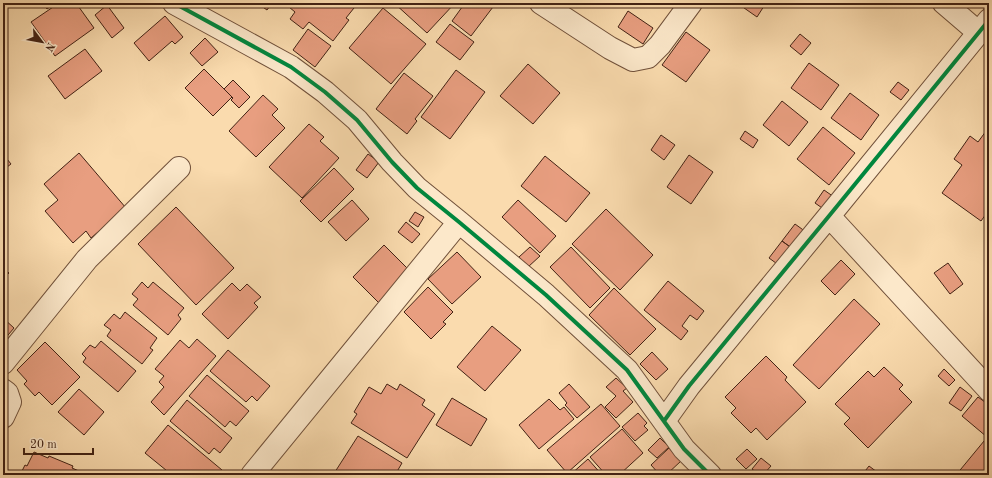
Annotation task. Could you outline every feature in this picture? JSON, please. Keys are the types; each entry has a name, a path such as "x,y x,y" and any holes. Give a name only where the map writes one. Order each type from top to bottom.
{"street":[{"path":"174,3 291,67 325,92 357,120 392,162 417,188 546,295 627,370 684,449 710,475"},
{"path":"541,3 610,48 633,60 648,57 660,45 691,3"},
{"path":"664,421 688,386 830,216 984,26 944,3"},
{"path":"3,363 88,259 178,168"},
{"path":"830,216 989,390"},
{"path":"252,475 459,222"},
{"path":"3,390 10,402 3,417"}],"building":[{"path":"42,3 55,3 47,9"},
{"path":"59,3 76,3 94,28 55,56 31,22"},
{"path":"257,3 272,3 267,10"},
{"path":"292,3 358,3 346,18 349,20 333,41 309,22 303,29 290,19 295,12 289,7"},
{"path":"394,3 455,3 427,33"},
{"path":"465,3 496,3 471,36 452,21"},
{"path":"737,3 766,3 757,17"},
{"path":"107,5 124,28 112,38 95,15"},
{"path":"383,8 426,44 391,84 349,48"},
{"path":"628,11 653,28 643,44 618,27"},
{"path":"165,16 183,37 175,44 172,41 149,61 134,43"},
{"path":"450,24 474,42 460,60 436,42"},
{"path":"308,29 331,46 315,67 293,50"},
{"path":"686,32 710,50 686,82 662,65"},
{"path":"800,34 811,43 801,55 790,46"},
{"path":"205,38 218,52 202,66 190,53"},
{"path":"85,49 102,71 65,99 48,76"},
{"path":"809,63 839,85 821,110 791,88"},
{"path":"528,64 560,93 533,124 500,96"},
{"path":"204,69 232,97 213,116 185,88"},
{"path":"456,70 485,92 450,139 421,117"},
{"path":"404,73 433,96 415,119 417,121 407,134 376,109"},
{"path":"233,80 250,97 239,108 231,100 233,98 224,89"},
{"path":"898,82 909,90 901,100 890,92"},
{"path":"850,93 879,115 861,140 831,118"},
{"path":"263,95 278,109 272,115 285,128 256,157 229,131"},
{"path":"782,101 808,122 789,146 763,125"},
{"path":"309,124 324,137 320,141 339,158 302,198 269,167"},
{"path":"823,127 855,153 829,185 797,159"},
{"path":"989,127 989,210 981,221 942,193 962,165 954,159 970,136 978,142"},
{"path":"745,131 758,140 753,148 740,139"},
{"path":"661,135 675,145 664,160 651,150"},
{"path":"79,153 126,208 91,238 86,231 73,243 45,211 58,200 44,184"},
{"path":"3,154 11,164 3,170"},
{"path":"368,154 379,162 367,178 356,170"},
{"path":"689,155 713,172 691,204 667,187"},
{"path":"545,156 590,193 566,222 521,186"},
{"path":"334,168 354,189 321,222 300,201"},
{"path":"824,190 834,197 825,210 815,203"},
{"path":"352,200 369,219 346,241 328,222"},
{"path":"518,200 556,236 540,253 502,217"},
{"path":"176,207 234,268 196,305 138,244"},
{"path":"606,209 653,255 620,290 572,244"},
{"path":"415,212 424,217 418,227 409,221"},
{"path":"406,222 420,234 412,243 398,232"},
{"path":"795,224 806,232 793,249 782,241"},
{"path":"782,241 793,249 780,266 769,258"},
{"path":"384,245 411,272 380,304 353,277"},
{"path":"530,247 540,256 528,267 519,257"},
{"path":"571,247 610,288 590,308 550,267"},
{"path":"457,252 481,277 452,304 428,279"},
{"path":"841,260 855,274 835,295 821,281"},
{"path":"948,263 963,284 950,294 934,273"},
{"path":"3,267 9,273 3,279"},
{"path":"668,281 704,311 697,320 690,315 682,326 688,331 681,340 644,310"},
{"path":"142,282 148,288 153,282 184,308 178,315 181,319 168,335 133,305 138,299 132,294"},
{"path":"232,283 240,291 247,284 261,297 254,303 258,307 228,339 202,314"},
{"path":"428,287 453,312 443,322 446,324 431,339 404,312"},
{"path":"614,288 656,329 630,355 589,315"},
{"path":"854,299 880,324 819,389 793,365"},
{"path":"125,312 157,338 150,348 153,350 142,364 107,336 111,330 104,325 114,314 120,319"},
{"path":"3,318 14,328 3,341"},
{"path":"492,326 521,350 485,391 457,367"},
{"path":"197,339 216,356 164,415 151,402 164,387 159,382 164,376 155,369 180,340 189,348"},
{"path":"101,341 136,371 118,392 83,362 86,358 82,354 90,345 95,348"},
{"path":"45,342 80,377 52,405 39,392 35,396 24,384 27,381 17,370"},
{"path":"228,350 270,386 257,401 252,396 246,402 210,371"},
{"path":"652,352 668,369 656,380 640,364"},
{"path":"766,356 787,377 785,380 806,402 767,440 756,428 751,433 731,413 736,408 725,397"},
{"path":"884,367 903,385 899,389 912,402 868,448 844,424 850,418 835,404 868,371 874,377"},
{"path":"944,369 955,380 949,386 938,376"},
{"path":"207,375 249,411 236,426 230,421 225,427 189,396"},
{"path":"616,378 627,388 623,391 633,402 616,418 605,407 616,396 606,387"},
{"path":"387,384 397,390 400,384 425,400 422,405 435,414 407,458 351,423 357,414 354,412 369,387 381,394"},
{"path":"569,384 590,407 577,418 565,405 567,403 559,393"},
{"path":"960,387 972,396 961,411 949,403"},
{"path":"79,389 104,412 84,435 58,412"},
{"path":"978,397 989,405 989,434 987,437 962,416"},
{"path":"452,398 487,419 471,446 436,425"},
{"path":"549,399 560,410 564,407 574,419 539,449 519,425"},
{"path":"187,400 232,438 220,453 214,448 209,454 170,421"},
{"path":"601,404 620,426 567,473 547,450"},
{"path":"638,413 647,423 644,426 648,430 635,441 622,427"},
{"path":"168,425 222,470 218,475 172,475 145,453"},
{"path":"622,429 643,453 619,475 606,475 590,457"},
{"path":"989,435 989,471 986,475 956,475"},
{"path":"358,436 402,463 395,475 333,475"},
{"path":"660,438 669,447 657,458 648,450"},
{"path":"669,448 681,461 666,475 660,475 651,465"},
{"path":"747,449 757,459 746,469 736,459"},
{"path":"34,452 48,458 49,456 73,466 72,468 88,475 20,475 25,465 27,466"},
{"path":"761,458 771,466 763,475 760,475 752,469"},
{"path":"588,459 602,475 570,475"},
{"path":"869,466 881,475 862,475"}],"cycle path":[{"path":"174,3 291,67 325,92 357,120 392,162 417,188 546,295 627,370 684,449 710,475"},
{"path":"664,421 689,386 989,20"}]}
